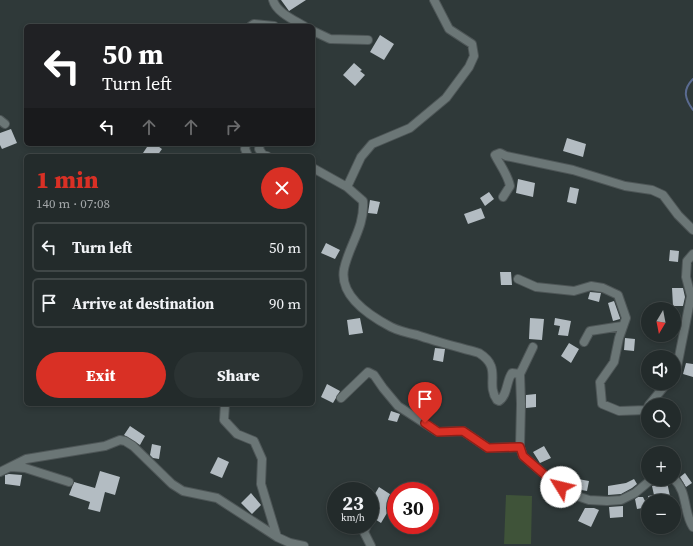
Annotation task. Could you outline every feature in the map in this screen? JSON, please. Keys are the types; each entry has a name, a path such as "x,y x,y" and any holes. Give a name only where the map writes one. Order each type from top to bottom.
{"street":[{"path":"347,187 361,157 372,144 410,128 446,98 469,67 474,56 472,44 449,29 434,0"},
{"path":"272,1 280,10 298,24"},
{"path":"315,32 330,39 368,40"},
{"path":"503,196 510,186 509,177 502,169 495,155 500,153 506,156 573,170 625,186 652,190 663,195 678,215 693,230"},
{"path":"315,169 347,187 363,202 364,211 362,221 344,268 344,277 349,292 363,310 392,328 479,353 486,357 490,362 494,396 497,400 500,401 502,399 507,382 512,372 520,374"},
{"path":"680,350 691,296 686,277 687,261 693,254"},
{"path":"518,279 536,287 574,291 591,286 603,288 618,295 626,318 618,338 614,362 600,382 602,404 619,411 641,410"},
{"path":"584,342 590,331 622,326"},
{"path":"533,347 520,374 520,447 523,456 552,481 577,496 589,500 621,500 635,493 644,486"},
{"path":"342,398 368,372 374,375 398,406 438,432 463,431 488,448 520,447"},
{"path":"655,398 662,390"},
{"path":"224,406 224,420 237,434 254,441 262,459 261,484 277,538"},
{"path":"0,472 26,459 105,446 120,440 133,446 172,484 184,490 217,498 277,538 304,546"},
{"path":"10,466 25,468 69,482"},
{"path":"680,486 693,527"},
{"path":"365,534 371,546"}],"green space":[{"path":"506,495 532,496 531,544 504,544"}],"building":[{"path":"281,0 306,0 289,11"},
{"path":"380,35 394,44 384,60 370,52"},
{"path":"354,63 365,75 355,86 343,75"},
{"path":"11,129 17,143 2,149 0,145 0,133"},
{"path":"567,138 586,144 583,157 563,151"},
{"path":"148,146 158,146 162,149 158,154 142,154"},
{"path":"518,179 535,183 533,197 516,193"},
{"path":"570,187 579,189 576,204 567,202"},
{"path":"489,192 494,199 485,206 480,198"},
{"path":"370,200 380,202 377,214 368,213"},
{"path":"481,208 485,218 468,224 464,214"},
{"path":"326,243 340,250 335,259 321,253"},
{"path":"670,250 679,251 678,262 669,261"},
{"path":"500,272 511,272 512,285 501,285"},
{"path":"672,288 683,288 685,297 683,306 681,306 681,302 673,302"},
{"path":"590,292 601,293 599,302 588,299"},
{"path":"614,301 620,319 613,321 608,303"},
{"path":"360,318 363,333 349,335 347,320"},
{"path":"530,318 544,319 542,340 529,339"},
{"path":"555,318 571,321 568,336 558,335 560,326 554,325"},
{"path":"625,338 635,339 634,351 624,350"},
{"path":"569,343 579,349 571,363 561,356"},
{"path":"435,348 445,349 443,362 433,360"},
{"path":"686,363 693,364 693,377 683,374"},
{"path":"327,384 340,391 333,403 321,397"},
{"path":"536,394 536,407 526,408 526,395"},
{"path":"391,411 400,414 397,422 388,420"},
{"path":"130,426 145,436 140,445 124,435"},
{"path":"152,444 161,446 159,459 153,458 150,455"},
{"path":"544,446 551,458 540,463 533,452"},
{"path":"218,457 229,462 222,478 210,473"},
{"path":"100,471 120,477 115,495 105,492 100,512 88,509 90,502 69,495 74,482 95,488"},
{"path":"685,473 692,483 686,487 681,476"},
{"path":"5,475 22,475 20,486 5,484"},
{"path":"578,479 589,481 587,491 576,489"},
{"path":"634,479 637,484 632,488 621,494 608,495 608,486 626,483"},
{"path":"652,486 668,486 670,494 654,494"},
{"path":"379,487 387,492 387,513 381,523 379,522"},
{"path":"251,493 261,505 252,514 241,503"},
{"path":"641,497 641,508 637,509 635,499"},
{"path":"623,506 623,517 610,518 609,507"},
{"path":"585,508 594,508 599,510 591,527 578,521"}],"waterway":[{"path":"693,79 686,91 688,102 693,110"}],"route":[{"path":"425,423 438,432 463,431 474,440 488,448 520,447 523,456 561,487"}]}
